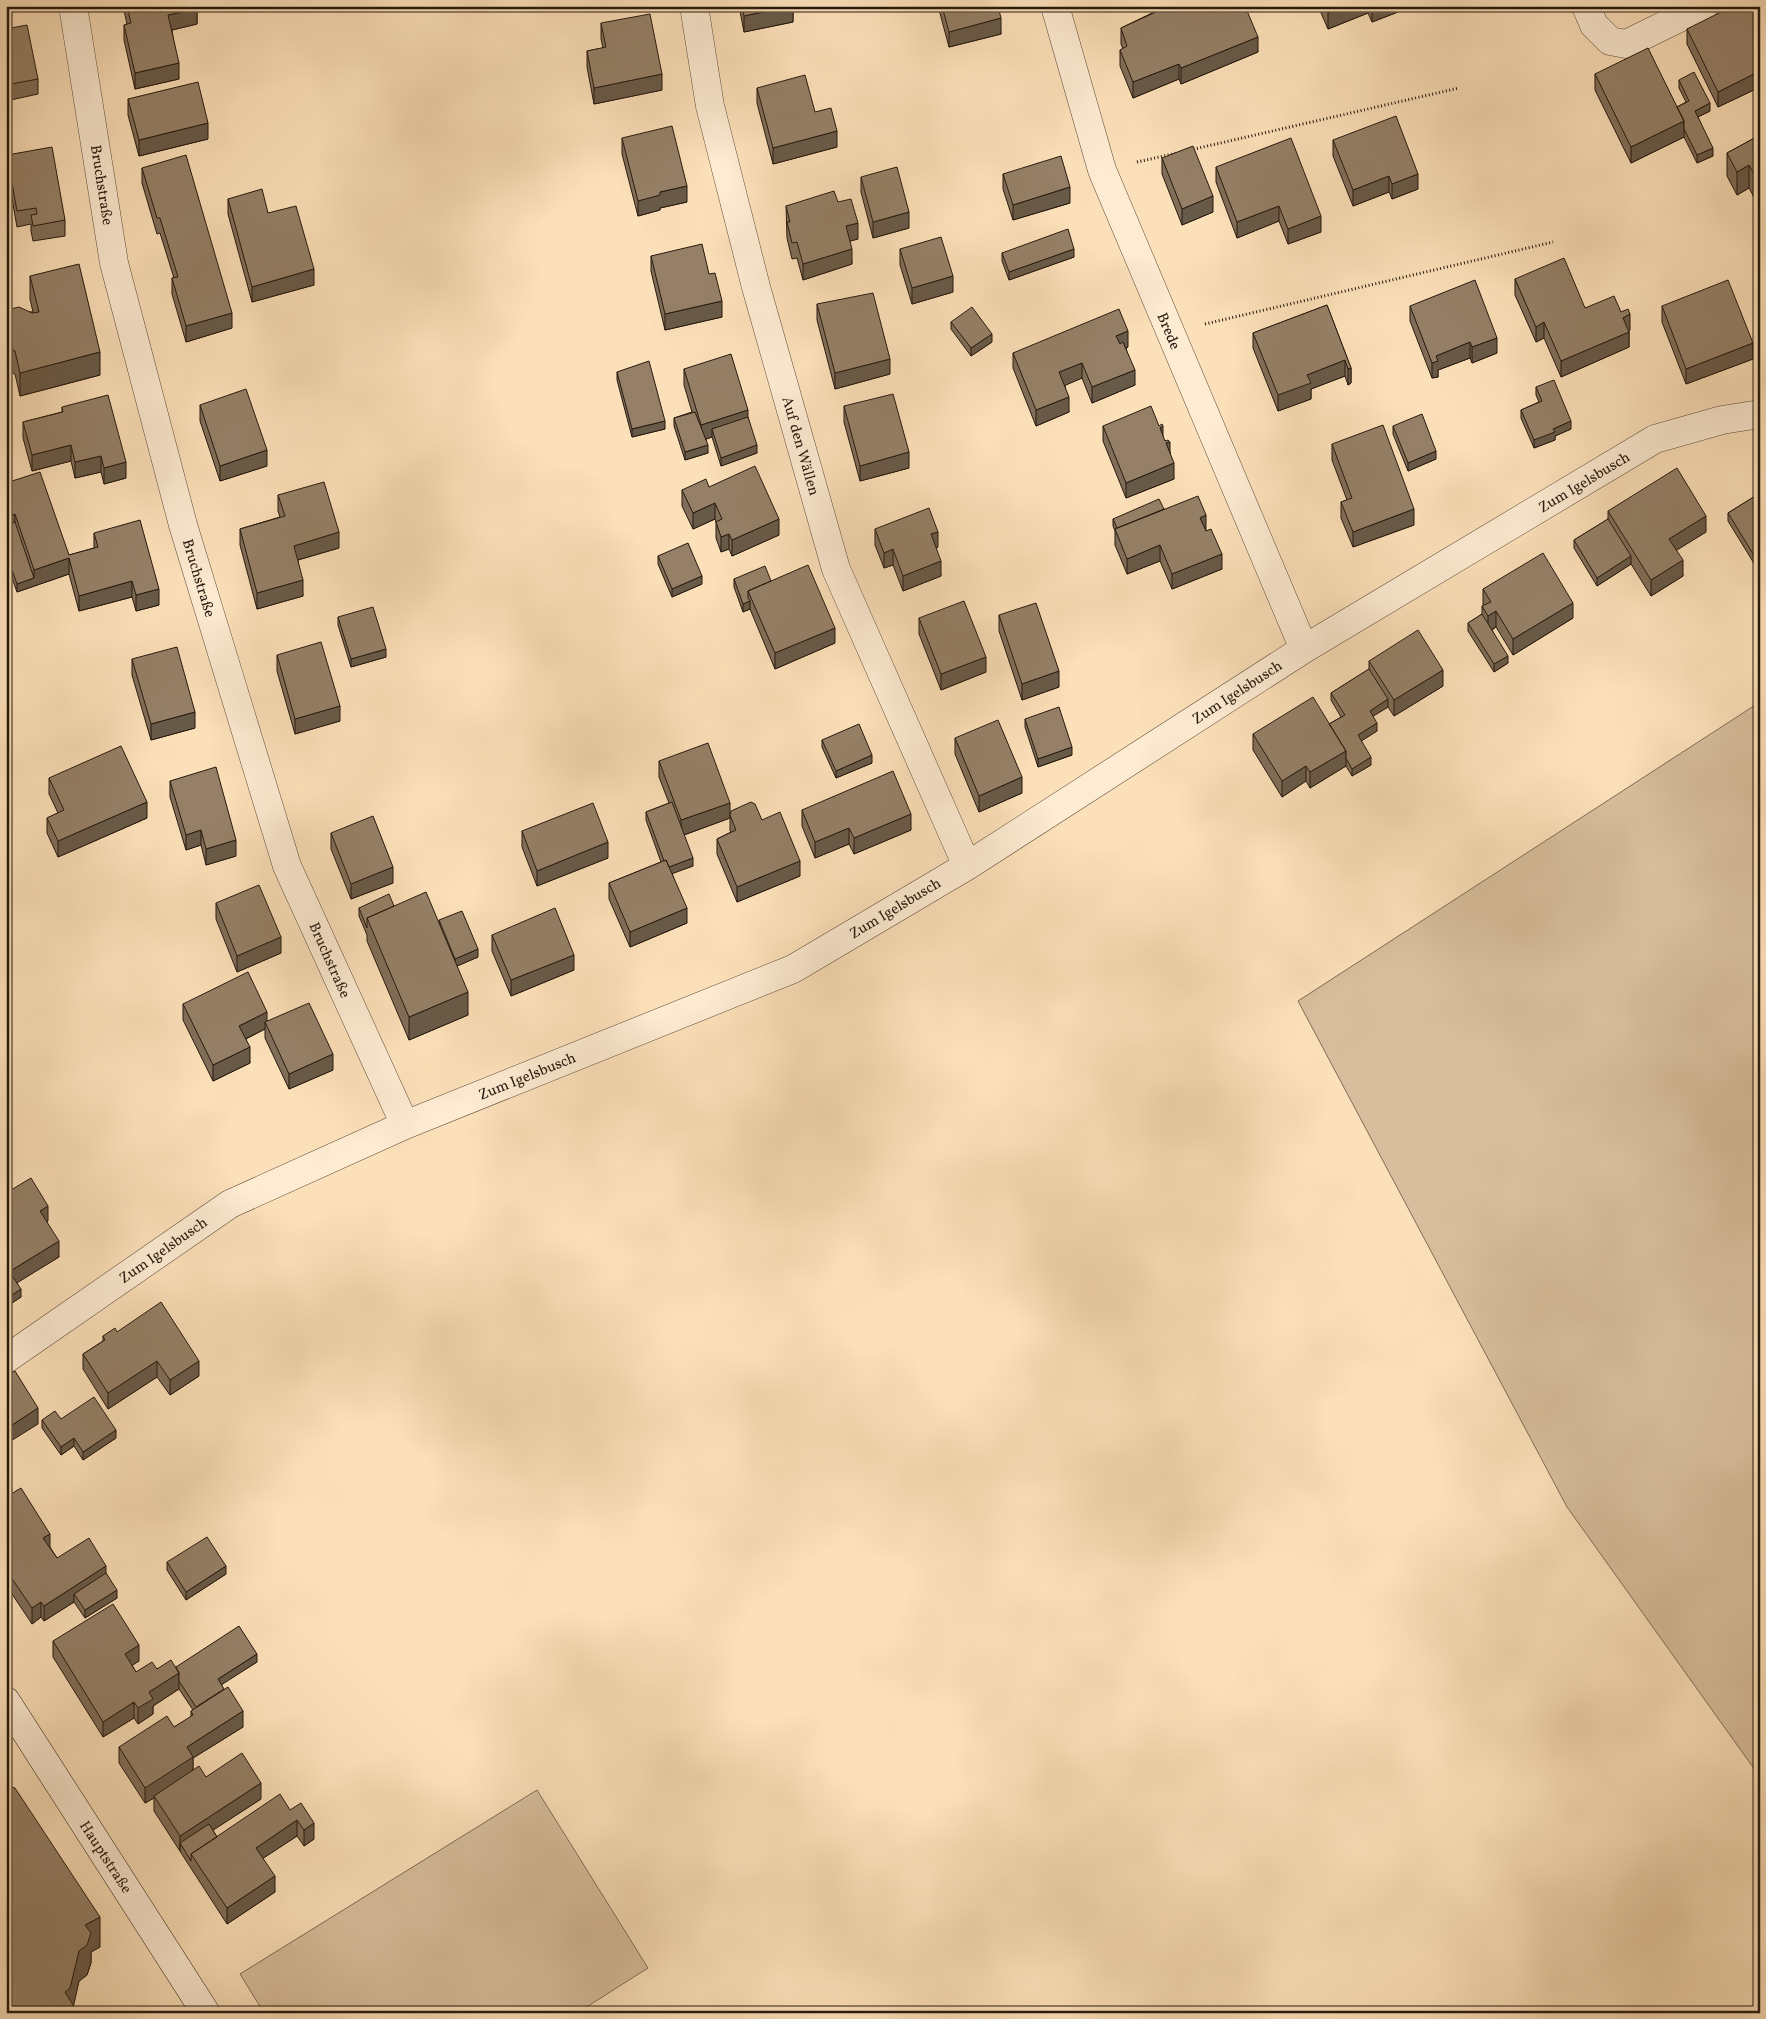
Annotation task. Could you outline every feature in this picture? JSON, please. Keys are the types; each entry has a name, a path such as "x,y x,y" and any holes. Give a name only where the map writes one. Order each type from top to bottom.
{"street":[{"name":"Bruchstraße","path":"73,6 114,263 183,525 287,866 405,1125"},
{"name":"Auf den Wällen","path":"694,6 710,106 756,287 836,569 967,866"},
{"name":"Brede","path":"1055,6 1102,170 1304,649"},
{"path":"1586,6 1594,25 1610,41 1626,44 1704,6"},
{"name":"Zum Igelsbusch","path":"6,1359 230,1204 405,1125 793,969 967,866 1304,649 1655,440 1722,420 1760,414"},
{"name":"Hauptstraße","path":"6,1701 206,2013"}],"path":[{"path":"1189,150 1459,88"},
{"path":"1102,170 1179,152"},
{"path":"1170,332 1552,242"}],"shaded area":[{"path":"1760,702 1760,1777 1567,1507 1298,1001"},
{"path":"537,1790 648,1968 577,2013 264,2013 240,1974"}],"building":[{"path":"127,6 197,6 197,9 168,15 179,63 135,73 124,25 131,23"},
{"path":"742,6 792,6 744,16"},
{"path":"942,6 998,6 1001,18 949,32"},
{"path":"1156,6 1245,6 1258,37 1181,68 1179,64 1133,82 1120,50 1127,46 1121,28 1158,11"},
{"path":"1325,6 1346,6 1328,13"},
{"path":"1733,6 1760,6 1760,71 1718,92 1687,29"},
{"path":"650,14 662,74 594,88 587,51 606,47 601,23"},
{"path":"27,25 38,79 6,85 6,29"},
{"path":"1648,48 1684,121 1631,147 1595,74"},
{"path":"1694,72 1710,103 1695,111 1713,148 1697,155 1684,129 1684,121 1677,107 1689,101 1679,80"},
{"path":"805,75 815,112 831,108 837,131 773,148 757,88"},
{"path":"198,82 208,123 139,140 128,99"},
{"path":"1396,116 1418,174 1392,184 1389,176 1353,190 1333,140"},
{"path":"672,126 687,186 660,192 660,195 638,201 622,138"},
{"path":"1760,135 1760,185 1749,165 1737,172 1727,153"},
{"path":"1291,138 1321,216 1288,229 1279,206 1237,222 1216,167"},
{"path":"1193,146 1213,196 1182,209 1162,158"},
{"path":"52,147 65,220 33,226 31,215 37,214 36,208 17,211 7,155"},
{"path":"186,155 232,313 186,326 172,278 178,277 142,168"},
{"path":"1061,156 1070,187 1013,205 1003,174"},
{"path":"897,167 909,212 873,222 861,177"},
{"path":"262,189 268,213 296,206 314,269 252,287 228,199"},
{"path":"834,191 838,202 851,199 858,223 846,226 852,249 803,264 797,242 792,243 787,222 790,222 786,206"},
{"path":"1068,229 1074,249 1009,272 1002,253"},
{"path":"941,237 953,276 912,288 900,249"},
{"path":"702,244 709,274 715,273 722,301 665,314 651,256"},
{"path":"1564,258 1585,308 1614,296 1621,312 1628,309 1630,314 1623,318 1629,332 1561,361 1544,322 1536,327 1515,279"},
{"path":"79,264 100,352 20,373 15,351 6,347 6,310 19,307 32,313 39,312 30,276"},
{"path":"1475,280 1497,338 1472,347 1470,342 1436,356 1438,361 1432,363 1410,306"},
{"path":"1728,280 1753,343 1686,369 1662,306"},
{"path":"873,293 890,359 835,373 817,304"},
{"path":"1327,305 1351,368 1348,369 1345,360 1307,375 1311,383 1278,395 1253,333"},
{"path":"972,307 992,334 971,348 951,322"},
{"path":"1119,309 1128,331 1116,336 1120,344 1123,342 1135,370 1092,387 1082,363 1059,372 1069,397 1036,410 1013,353"},
{"path":"731,354 748,410 701,425 684,369"},
{"path":"649,361 665,421 632,429 617,372"},
{"path":"1554,380 1571,421 1553,429 1555,432 1534,440 1521,410 1542,401 1536,387"},
{"path":"246,389 267,450 220,466 200,405"},
{"path":"893,394 909,452 860,466 844,406"},
{"path":"108,395 126,462 104,468 101,456 75,462 71,445 32,455 23,422 63,412 62,407"},
{"path":"1151,406 1159,426 1162,424 1163,426 1160,428 1165,441 1168,440 1170,442 1166,443 1174,463 1126,483 1103,426"},
{"path":"695,412 708,445 685,452 674,418"},
{"path":"1422,414 1436,451 1408,463 1393,426"},
{"path":"748,417 757,445 721,458 712,429"},
{"path":"1383,425 1414,509 1353,532 1341,502 1352,498 1332,444"},
{"path":"755,466 779,519 732,540 729,534 721,537 716,522 722,519 715,503 693,513 682,490 706,479 709,487"},
{"path":"1677,468 1706,516 1669,539 1683,560 1651,580 1608,511"},
{"path":"40,472 69,555 98,547 94,533 140,520 159,589 136,595 132,581 79,596 69,558 34,570 15,514 6,517 6,483"},
{"path":"324,482 339,532 294,546 303,580 257,593 240,529 285,516 278,495"},
{"path":"1760,493 1760,555 1755,557 1728,513"},
{"path":"1198,496 1206,515 1200,518 1206,531 1211,529 1222,554 1172,574 1160,545 1127,559 1115,529"},
{"path":"1159,499 1164,509 1117,528 1113,519"},
{"path":"929,508 938,532 931,534 941,561 903,576 893,549 884,553 875,529"},
{"path":"1608,519 1631,556 1597,578 1574,540"},
{"path":"15,522 34,578 17,584 12,570 6,572 6,525"},
{"path":"688,543 702,576 672,589 658,556"},
{"path":"1543,553 1573,603 1513,639 1496,611 1488,616 1482,606 1491,602 1483,589"},
{"path":"808,565 835,628 775,653 748,591"},
{"path":"765,566 771,581 748,591 750,601 743,604 734,579"},
{"path":"964,601 986,657 941,674 919,618"},
{"path":"1036,603 1059,671 1022,684 999,615"},
{"path":"373,607 386,649 351,659 338,617"},
{"path":"1482,614 1508,656 1494,664 1468,623"},
{"path":"1418,630 1443,670 1394,700 1369,661"},
{"path":"321,642 340,706 295,719 277,655"},
{"path":"177,647 195,712 151,724 132,659"},
{"path":"1369,669 1388,699 1370,711 1377,723 1358,735 1371,757 1352,769 1346,758 1346,751 1329,724 1345,715 1331,693"},
{"path":"1313,697 1346,751 1310,772 1306,766 1282,781 1253,734"},
{"path":"1059,707 1072,747 1038,759 1025,719"},
{"path":"998,720 1022,777 979,796 955,738"},
{"path":"859,724 872,755 836,771 822,740"},
{"path":"708,743 730,803 681,820 659,761"},
{"path":"121,746 147,802 58,841 47,818 64,810 49,778"},
{"path":"216,767 236,840 206,849 201,830 186,835 170,781"},
{"path":"893,771 911,814 854,838 849,828 815,842 802,810"},
{"path":"672,802 693,858 669,867 666,860 664,861 646,812"},
{"path":"751,802 755,804 762,820 780,812 800,861 737,887 717,839 736,830 730,815 731,811"},
{"path":"593,803 608,842 537,871 522,831"},
{"path":"373,816 393,867 351,884 331,833"},
{"path":"666,860 687,908 630,932 609,883"},
{"path":"259,885 281,937 237,956 216,903"},
{"path":"426,892 468,992 409,1017 367,918"},
{"path":"389,894 394,906 367,918 367,928 359,908"},
{"path":"555,908 574,955 511,980 492,935"},
{"path":"462,911 478,949 455,959 439,920"},
{"path":"248,972 267,1012 239,1026 250,1047 213,1065 183,1004"},
{"path":"309,1003 333,1054 289,1074 265,1022"},
{"path":"31,1178 48,1206 40,1211 59,1241 12,1270 6,1261 6,1193"},
{"path":"6,1267 21,1289 6,1299"},
{"path":"161,1302 199,1361 170,1380 157,1361 108,1393 83,1354 105,1340 103,1336 115,1328 117,1332"},
{"path":"15,1371 38,1408 6,1429 6,1376"},
{"path":"94,1397 116,1430 83,1452 74,1438 61,1447 42,1420 55,1411 61,1419"},
{"path":"21,1488 50,1534 43,1538 57,1558 89,1538 106,1566 44,1606 41,1602 32,1608 6,1570 6,1497"},
{"path":"207,1537 226,1566 186,1592 167,1562"},
{"path":"106,1573 117,1590 85,1610 74,1594"},
{"path":"113,1604 139,1645 125,1654 136,1672 152,1662 157,1669 171,1660 179,1673 149,1692 153,1699 138,1708 134,1702 103,1722 53,1641"},
{"path":"239,1626 257,1654 218,1679 224,1689 196,1707 179,1681 179,1673 176,1667"},
{"path":"228,1687 243,1711 187,1747 193,1757 145,1788 119,1747 167,1716 174,1727 193,1715 191,1711"},
{"path":"242,1753 261,1783 180,1836 154,1796 199,1766 206,1777"},
{"path":"6,1786 15,1788 100,1917 85,1925 91,1933 87,1945 79,1951 70,1988 65,1992 78,2013 6,2013 6,1983 8,1982 6,1973 9,1971 6,1967"},
{"path":"280,1794 290,1810 301,1803 314,1823 304,1830 297,1820 256,1848 275,1876 227,1908 191,1854"},
{"path":"209,1824 217,1837 191,1854 191,1861 180,1843"}]}
